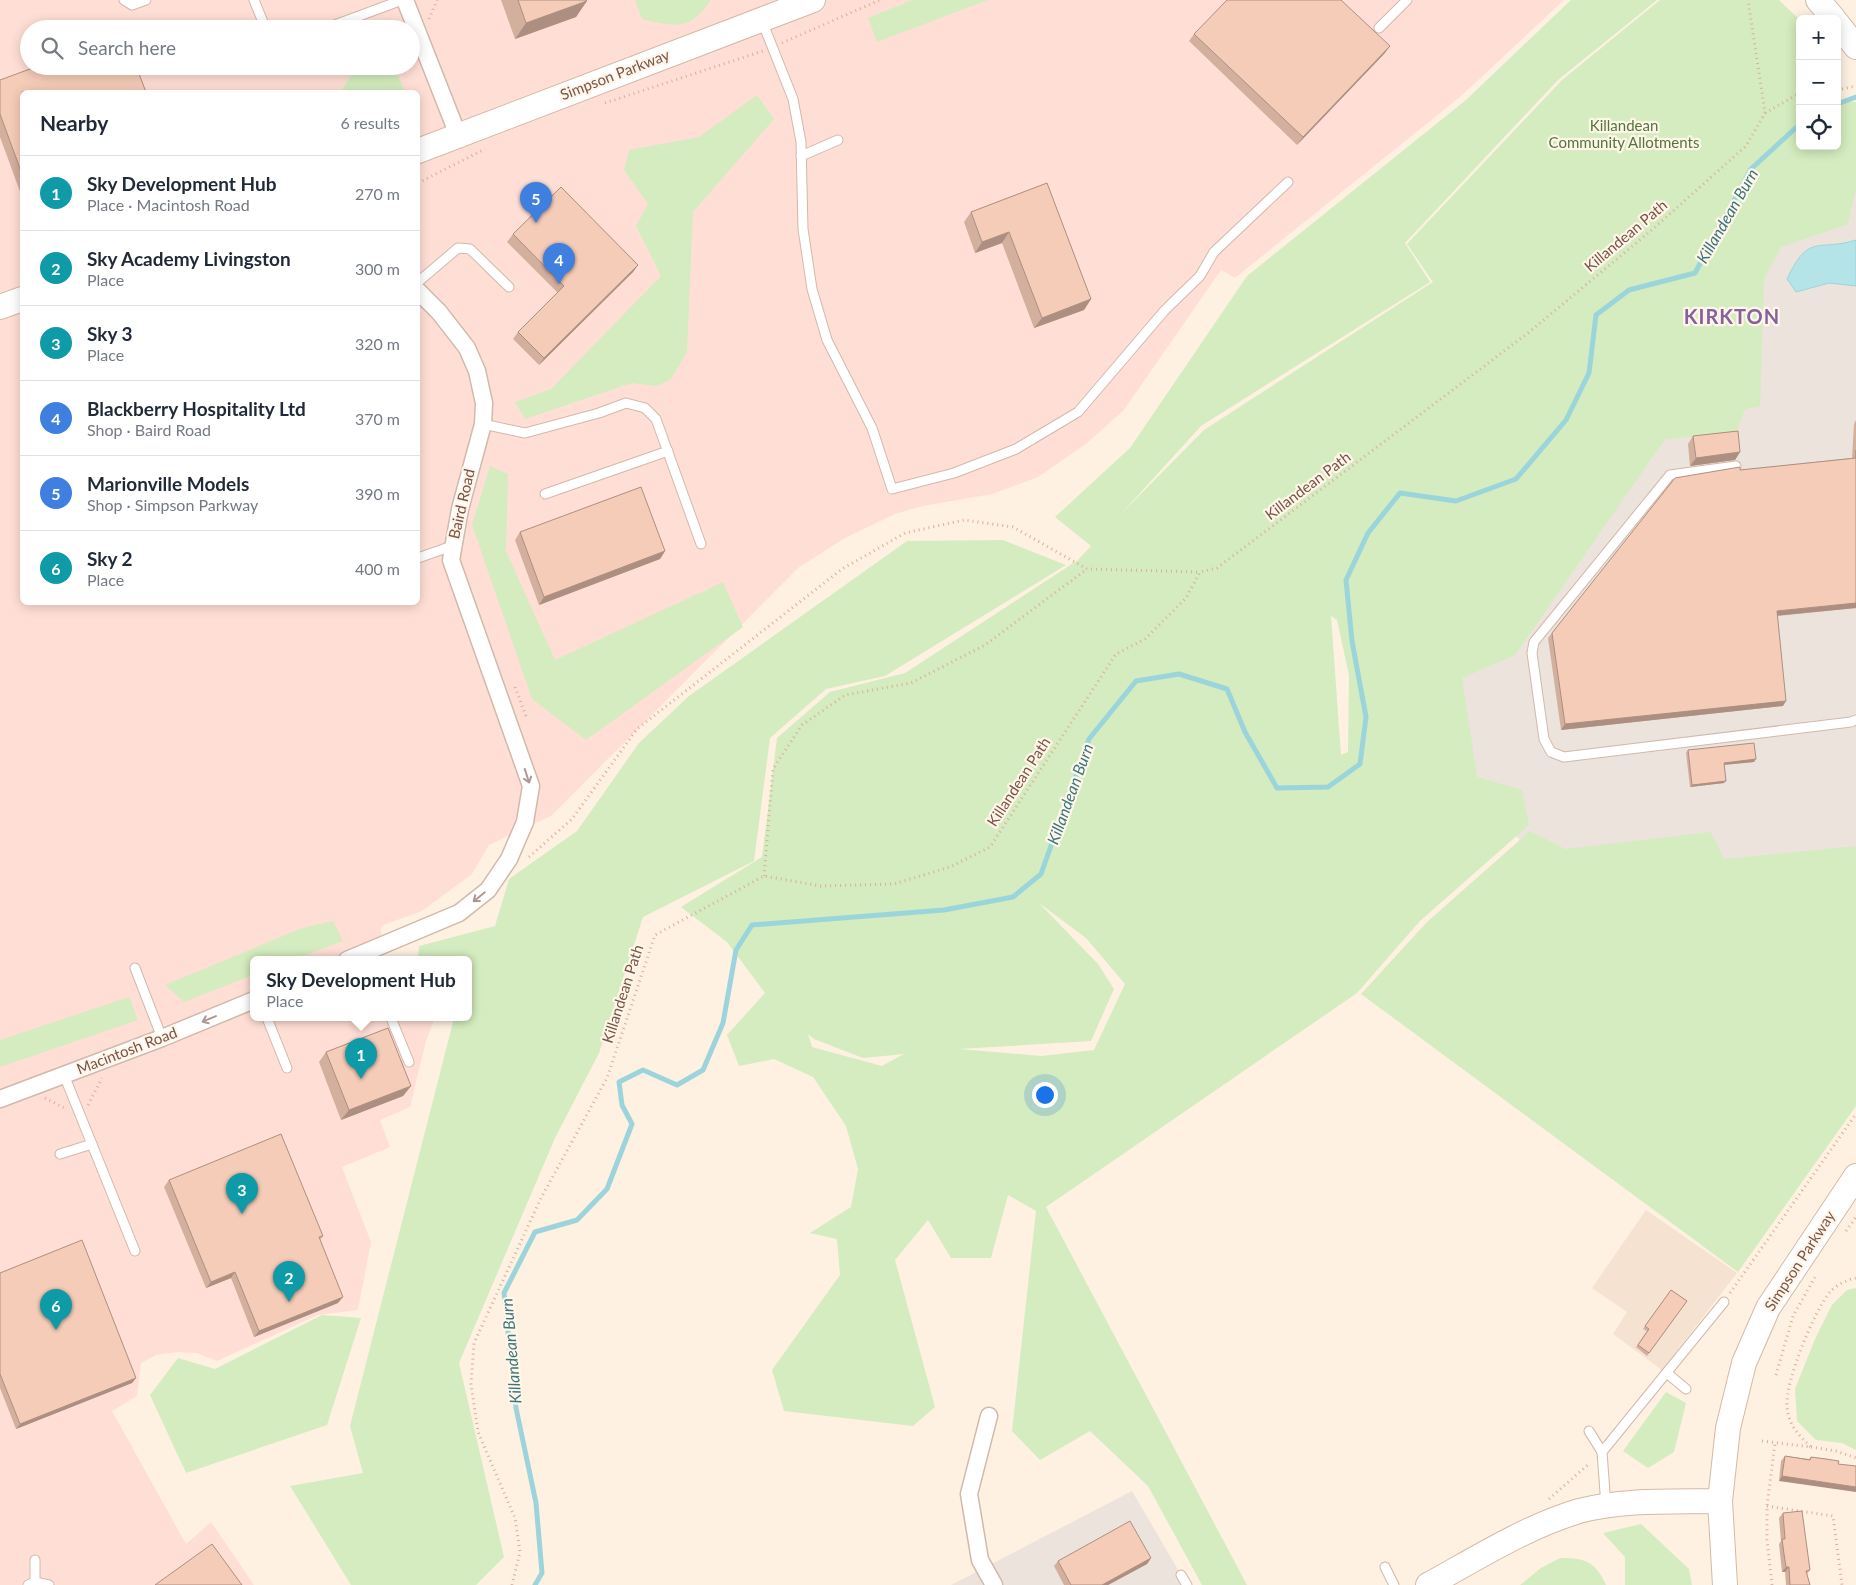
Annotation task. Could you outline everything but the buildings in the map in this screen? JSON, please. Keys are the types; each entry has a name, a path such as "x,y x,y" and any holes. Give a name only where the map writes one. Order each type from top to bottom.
{"main road":[{"name":"Simpson Parkway","path":"420,150 813,0"},
{"path":"1818,0 1831,15"},
{"path":"1841,28 1856,47"},
{"path":"0,307 20,300"},
{"name":"Simpson Parkway","path":"1724,1585 1720,1501 1732,1410 1751,1348 1768,1308 1856,1176"},
{"path":"1428,1585 1546,1523 1580,1511 1633,1503 1720,1501"}],"street":[{"path":"404,0 412,20"},
{"path":"420,40 458,135"},
{"name":"Baird Road","path":"420,293 439,312 467,348 477,371 484,403 483,424 460,509 451,560 530,786 525,822 509,859"},
{"path":"367,956 459,913 488,890 509,859"},
{"name":"Macintosh Road","path":"0,1099 162,1038 250,1002"},
{"path":"989,1416 970,1494 980,1560 994,1585"}],"lane":[{"path":"124,0 132,5 146,0"},
{"path":"254,0 262,20"},
{"path":"349,20 404,0"},
{"path":"1379,28 1407,0"},
{"path":"761,19 793,99 801,156 803,229 812,289 827,340 872,428 892,490 954,473 1016,449 1078,412 1165,310 1200,276 1214,252 1288,182"},
{"path":"801,156 838,140"},
{"path":"420,280 458,248 470,249 509,287"},
{"path":"483,424 525,433 599,413 626,403 645,408 656,419 701,544"},
{"path":"545,494 668,451"},
{"path":"1736,466 1676,472 1670,475 1534,642 1532,653 1544,739 1551,752 1564,757 1856,720"},
{"path":"420,557 452,546"},
{"path":"135,968 162,1038"},
{"path":"268,1021 287,1068"},
{"path":"392,1021 409,1062"},
{"path":"64,1075 135,1251"},
{"path":"60,1154 92,1144"},
{"path":"1602,1452 1668,1374 1724,1302"},
{"path":"1668,1374 1686,1389"},
{"path":"1589,1431 1602,1452 1606,1506"},
{"path":"35,1560 31,1583 49,1585"},
{"path":"1385,1567 1394,1585"},
{"path":"1181,1574 1187,1585"}],"path":[{"path":"602,104 772,48 880,0"},
{"path":"1748,0 1765,113 1796,95"},
{"path":"1841,89 1856,86"},
{"name":"Killandean Path","path":"512,1585 520,1552 515,1518 478,1432 471,1384 474,1343 542,1198 607,1078 655,934 764,876 820,886 894,884 950,867 990,847 1116,654 1145,639 1186,598 1200,572 1218,568 1528,333 1653,228 1746,146 1765,113"},
{"path":"420,183 487,148"},
{"path":"509,859 522,862 572,819 637,730 842,569 905,533 964,520 1013,526 1087,569 1200,572"},
{"path":"764,876 773,769 802,725 845,695 912,683 985,644 1087,569"},
{"path":"1724,1302 1856,1114"},
{"path":"1845,1232 1856,1217"},
{"path":"1776,1375 1793,1316 1818,1271"},
{"path":"1811,1447 1790,1424 1787,1405 1788,1385 1808,1333 1830,1292 1850,1279 1856,1278"},
{"path":"1762,1441 1836,1451 1856,1458"},
{"path":"1772,1585 1767,1540 1767,1506 1775,1443"},
{"path":"1546,1523 1538,1508 1602,1452"},
{"path":"1767,1506 1833,1516 1842,1585"}],"shaded area":[{"path":"0,0 1564,0 1460,97 1235,278 1221,270 1124,410 1086,444 1038,477 992,494 923,506 895,514 845,538 798,568 551,816 489,845 472,874 422,911 381,926 382,956 250,956 250,1021 434,1021 426,1041 410,1107 380,1120 390,1147 342,1167 371,1242 358,1310 318,1315 217,1361 197,1353 176,1352 156,1355 141,1363 137,1396 112,1411 186,1544 211,1522 254,1585 0,1585"},
{"path":"1856,165 1856,869 1525,847 1438,732 1430,620 1794,209"},
{"path":"1646,1210 1737,1273 1662,1370 1613,1334 1627,1312 1592,1288"},
{"path":"1132,1491 1187,1585 951,1585"}],"green space":[{"path":"635,0 711,0 689,22 673,25 642,19"},
{"path":"912,0 988,0 877,42 868,18"},
{"name":"Killandean Community Allotments","path":"1571,0 1657,0 1558,80 1405,243 1430,282 1201,426 1120,515 1204,430 1433,282 1407,244 1562,80 1660,0 1779,0 1796,16 1796,103 1791,105 1796,104 1796,150 1841,150 1841,101 1856,102 1856,188 1848,224 1781,247 1764,279 1760,406 1745,409 1736,433 1665,439 1515,655 1462,678 1477,777 1522,790 1529,825 1420,921 1357,993 1046,1207 1247,1585 1202,1585 1148,1486 1090,1431 1040,1460 1012,1431 1036,1211 1008,1195 991,1258 951,1258 928,1220 895,1260 935,1407 913,1426 784,1411 772,1370 840,1275 837,1239 810,1233 851,1207 858,1169 846,1126 813,1077 774,1059 739,1066 727,1035 765,993 727,942 681,907 762,857 777,738 830,692 905,673 1078,560 1091,546 1055,517 1130,448 1247,276 1466,100","holes":["1331,616 1337,620 1349,675 1348,752 1341,755","1039,903 1086,938 1125,984 1094,1050 1041,1056 959,1049 1091,1041 1114,989 1098,964","808,1034 814,1039 863,1058 904,1054 882,1066 812,1047"]},
{"path":"351,75 398,75 404,90 342,90"},
{"path":"757,95 774,119 693,212 687,352 671,379 657,386 632,383 525,419 515,402 551,389 661,276 636,226 648,204 624,170 629,150 699,137"},
{"path":"490,466 508,474 506,551 555,660 723,582 743,627 586,740 532,699 472,525"},
{"path":"1003,540 1066,565 885,676 826,689 770,738 754,861 643,917 599,1053 555,1138 459,1363 504,1557 476,1585 351,1585 290,1486 363,1473 350,1426 453,1021 472,1021 472,956 418,956 419,946 495,926 509,879 577,831 639,743 689,696 907,541"},
{"path":"1530,831 1565,849 1711,832 1724,859 1856,846 1856,1106 1738,1272 1361,994 1427,922"},
{"path":"333,921 343,941 303,956 250,956 250,976 184,1002 165,985 302,928"},
{"path":"129,997 138,1020 0,1067 0,1040"},
{"path":"1856,1288 1856,1450 1842,1443 1816,1440 1797,1421 1795,1389 1815,1339 1832,1305 1847,1290"},
{"path":"322,1315 361,1318 327,1425 186,1473 150,1395 178,1358 215,1369"},
{"path":"1666,1392 1686,1403 1674,1452 1648,1468 1623,1451"},
{"path":"1641,1524 1689,1569 1692,1585 1625,1585 1625,1557 1603,1533"},
{"path":"1560,1558 1588,1562 1598,1571 1606,1585 1520,1585 1541,1568"}],"water":[{"path":"1856,240 1856,286 1829,283 1796,292 1787,279 1795,264 1808,249"}],"waterway":[{"name":"Killandean Burn","path":"1841,103 1856,97"},
{"name":"Killandean Burn","path":"535,1585 542,1573 536,1503 516,1408 504,1293 535,1232 577,1220 607,1189 632,1124 622,1105 619,1082 643,1070 677,1085 703,1070 723,1023 736,950 752,925 944,910 1013,897 1041,874 1089,739 1136,681 1179,674 1227,689 1245,732 1277,788 1328,787 1360,764 1366,717 1352,641 1346,580 1368,533 1400,493 1456,501 1516,479 1566,420 1589,373 1596,315 1629,290 1695,273 1751,169 1796,128"}],"place":[{"name":"Marionville Models","path":"536,223"},
{"name":"Blackberry Hospitality Ltd","path":"559,284"},
{"name":"Sky Development Hub","path":"361,1079"},
{"name":"Sky 3","path":"242,1214"},
{"name":"Sky Academy Livingston","path":"289,1302"},
{"name":"Sky 2","path":"56,1330"}],"district":[{"name":"KIRKTON","path":"1732,317"}]}
